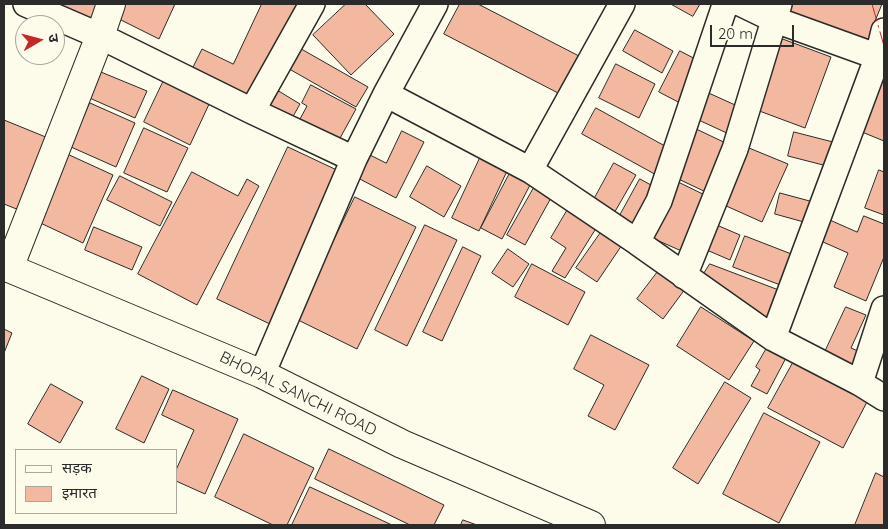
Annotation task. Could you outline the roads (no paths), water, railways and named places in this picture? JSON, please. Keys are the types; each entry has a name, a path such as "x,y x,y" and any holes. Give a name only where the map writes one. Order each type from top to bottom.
{"main road":[{"path":"7,267 100,36 111,4"},
{"name":"BHOPAL SANCHI ROAD","path":"7,267 262,374 402,444 591,525"}],"street":[{"path":"26,4 100,36 354,159"},
{"path":"252,111 312,4"},
{"path":"262,374 354,159 386,94 436,4"},
{"path":"530,170 622,4"},
{"path":"637,242 659,201 724,8 729,4"},
{"path":"742,4 776,12 881,58"},
{"path":"684,276 735,149 776,12"},
{"path":"773,338 881,58 884,31"},
{"path":"386,94 530,170 637,242 773,338 860,383 884,398"},
{"path":"860,383 884,310"}]}
